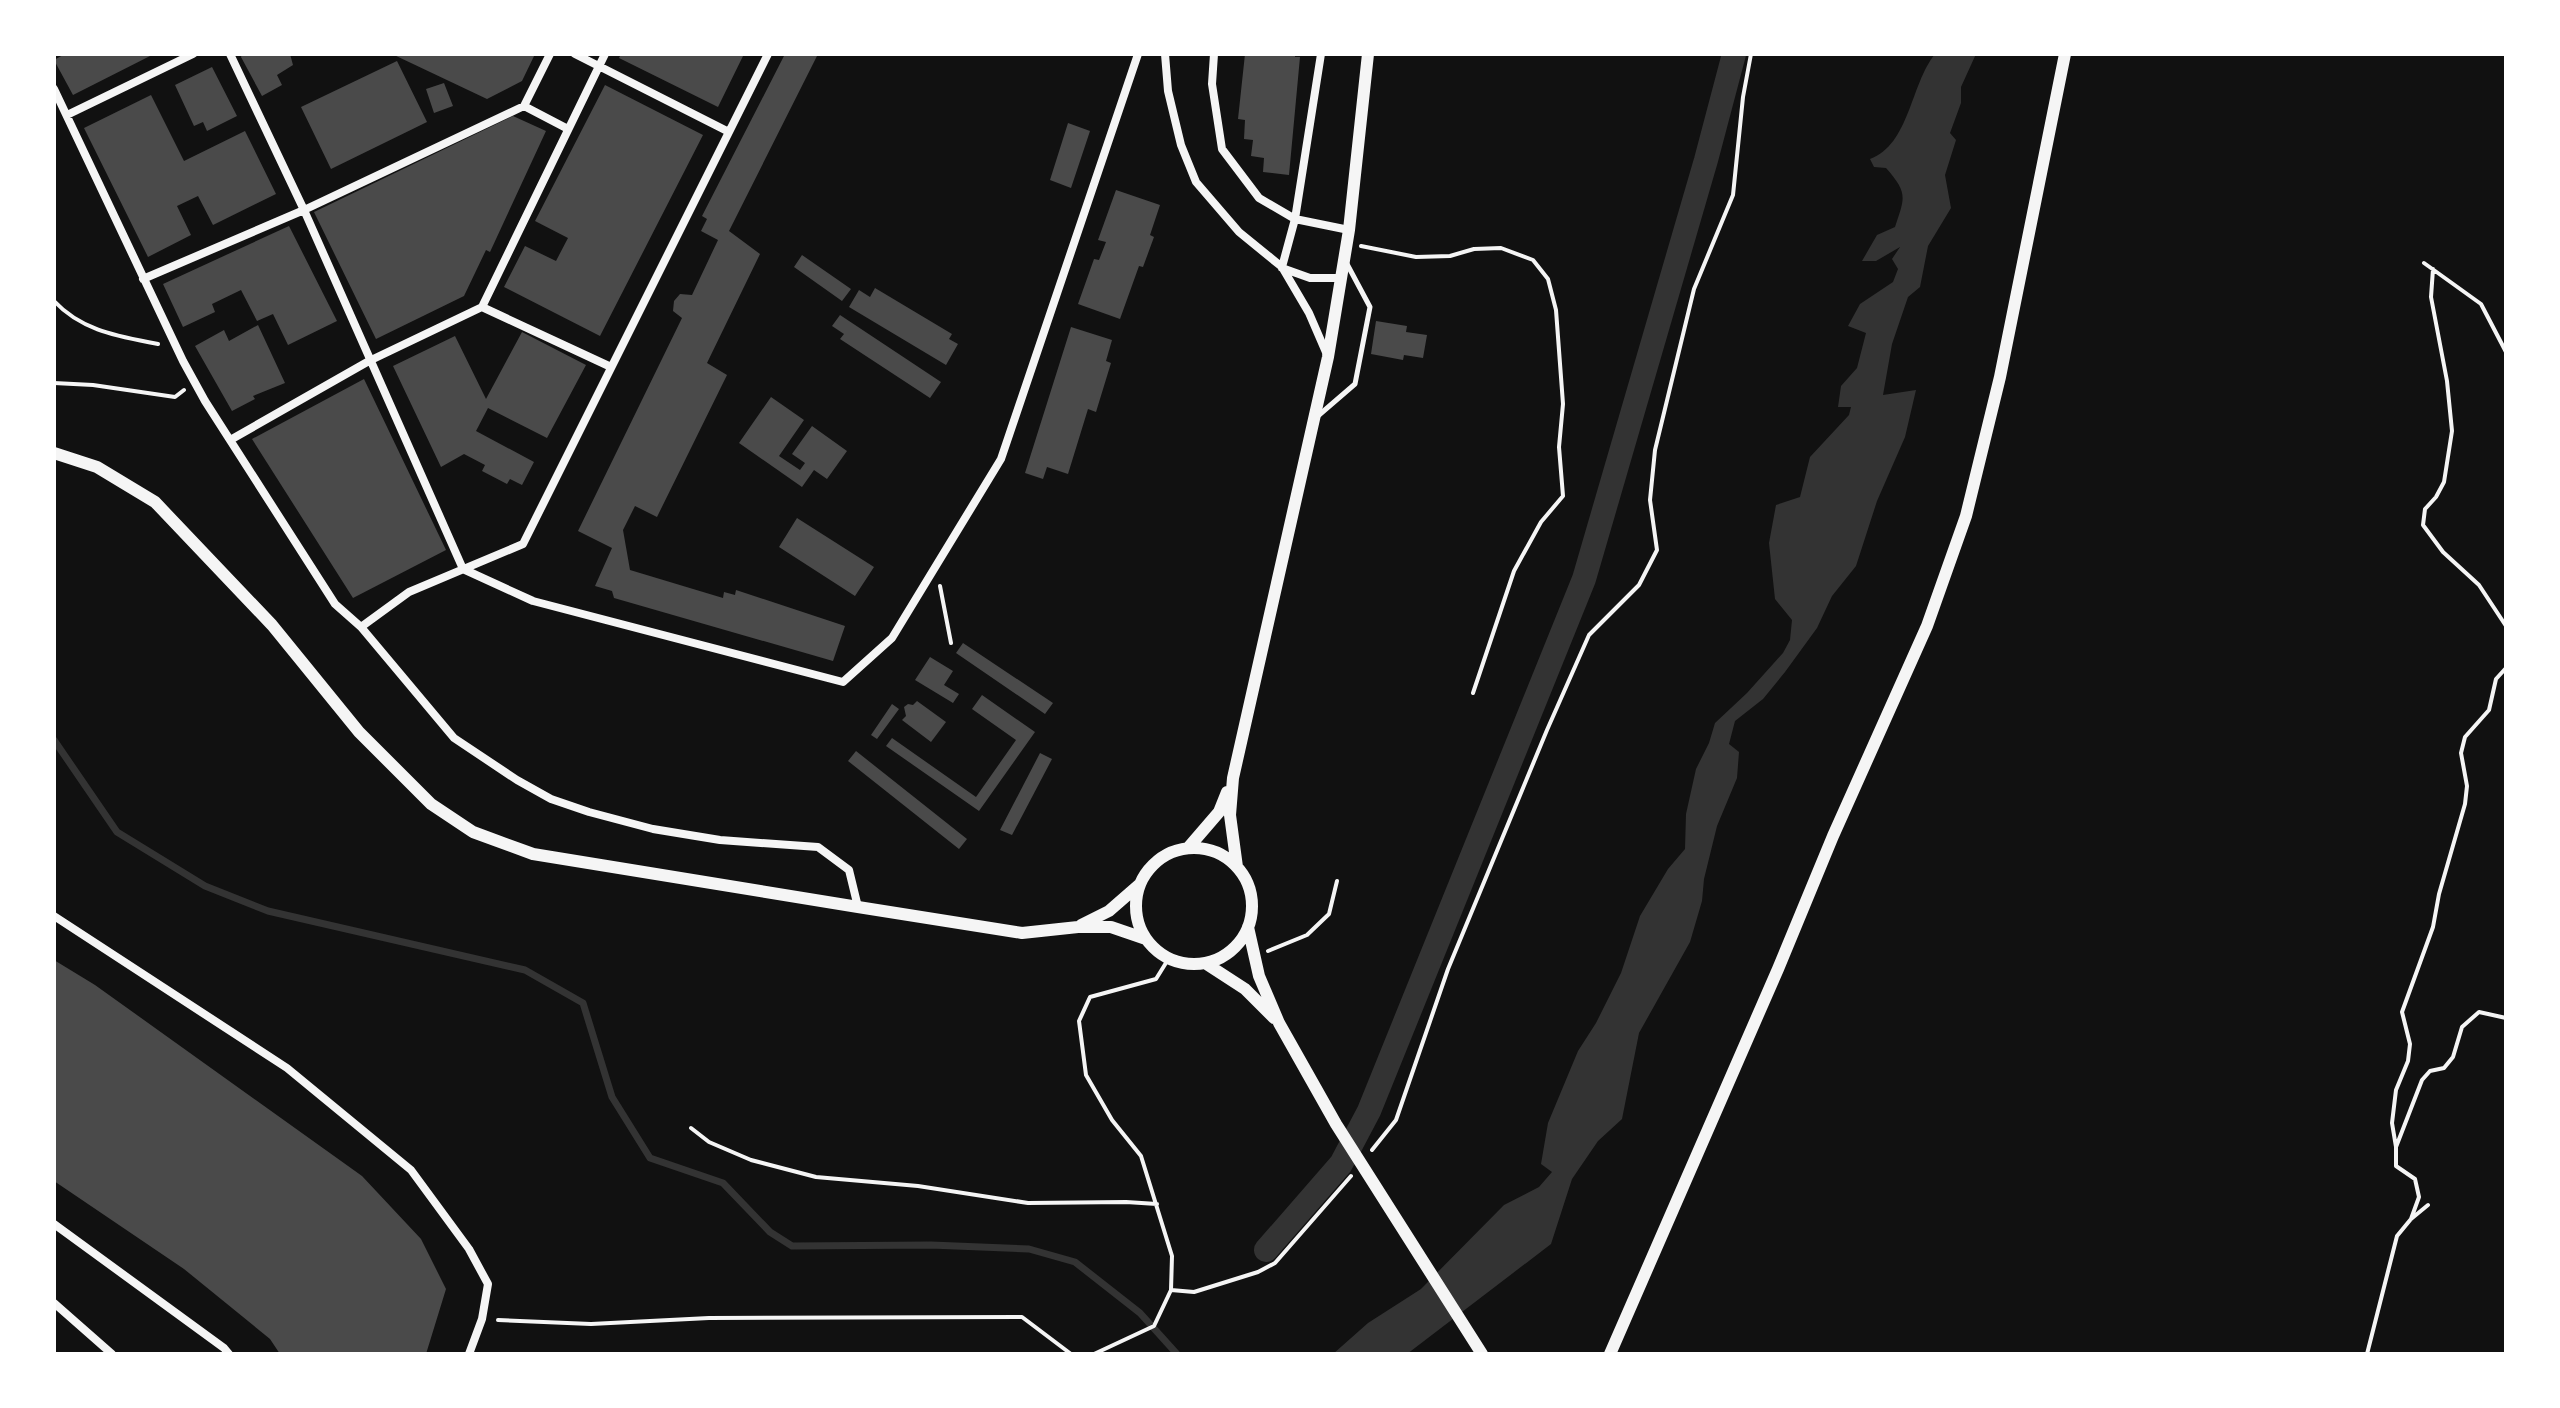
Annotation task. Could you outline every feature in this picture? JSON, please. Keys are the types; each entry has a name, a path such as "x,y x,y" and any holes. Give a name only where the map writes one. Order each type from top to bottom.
{"street":[{"path":"67,115 193,54"},
{"path":"230,54 304,210 463,569 533,601 843,682 892,638 1001,459 1138,54"},
{"path":"143,279 304,210 524,106 550,54"},
{"path":"575,54 729,132"},
{"path":"232,439 369,361 482,307 605,54"},
{"path":"361,627 409,592 523,544 768,54"},
{"path":"1165,54 1168,91 1181,145 1196,182 1239,232 1282,267 1310,278 1341,278"},
{"path":"1214,54 1212,84 1222,149 1259,198 1295,219 1348,237"},
{"path":"1321,54 1295,219 1282,267 1309,313 1328,357"},
{"path":"1237,867 1230,815 1233,778 1328,357 1348,237 1368,54"},
{"path":"1610,1354 1927,626 1966,516 2003,361 2065,54"},
{"path":"54,89 143,279 205,401 335,604 361,627 454,738 551,799 589,812 653,829 720,840 818,847 849,870 858,907"},
{"path":"524,106 568,129"},
{"path":"482,307 611,367"},
{"path":"54,453 97,467 155,502 272,625 359,732 431,804 473,832 533,854 858,907 1022,933 1111,927 1146,939"},
{"path":"1188,848 1219,812 1233,778"},
{"path":"1188,848 1219,854 1237,867 1251,895 1251,917 1234,948 1205,963 1187,964 1169,958 1146,939 1137,918 1136,895 1151,866 1168,854 1188,848"},
{"path":"1078,927 1109,911 1140,884"},
{"path":"54,916 287,1068 411,1170 469,1249 488,1284 482,1319 469,1354"},
{"path":"1248,927 1259,976 1279,1023 1336,1124 1482,1354"},
{"path":"1205,963 1245,989 1279,1023"},
{"path":"54,1224 229,1354"},
{"path":"54,1303 112,1354"}],"lane":[{"path":"1315,418 1355,384 1370,307 1344,259"}],"path":[{"path":"1368,1155 1396,1120 1448,969 1589,635 1639,585 1657,550 1650,500 1655,450 1694,289 1733,195 1743,97 1751,54"},
{"path":"1348,237 1416,257 1450,256 1474,249 1501,248 1533,260 1548,279 1556,310 1563,404 1559,447 1563,496 1541,522 1514,571 1473,693"},
{"path":"2424,263 2481,304 2506,352"},
{"path":"2433,269 2431,297 2447,381 2452,431 2444,482 2425,509 2423,525 2443,552 2479,585 2506,626"},
{"path":"54,301 67,315 92,328 158,344 183,361 187,387 175,397 93,385 54,383"},
{"path":"936,566 951,643"},
{"path":"2411,1219 2419,1197 2415,1179 2396,1166 2392,1123 2396,1090 2408,1061 2410,1044 2402,1012 2433,927 2439,894 2465,804 2467,786 2461,753 2465,737 2489,710 2496,679 2506,668"},
{"path":"1254,955 1279,949 1307,935 1329,914 1337,881"},
{"path":"1094,1354 1154,1326 1171,1290 1172,1256 1141,1156 1112,1120 1086,1075 1079,1021 1090,997 1156,979 1169,958"},
{"path":"2396,1147 2422,1080 2430,1071 2444,1068 2453,1057 2462,1027 2479,1012 2506,1018"},
{"path":"691,1128 709,1142 751,1160 816,1177 918,1186 1028,1203 1157,1204"},
{"path":"1171,1290 1194,1292 1258,1272 1275,1263 1359,1167"},
{"path":"2367,1354 2397,1236 2428,1205"},
{"path":"482,1319 591,1324 709,1318 1022,1317 1071,1354"}],"shaded area":[{"path":"1935,54 1976,54 1961,87 1961,103 1950,133 1956,140 1945,175 1951,208 1928,246 1920,287 1908,297 1892,344 1883,395 1916,390 1905,437 1877,501 1856,566 1832,596 1817,628 1785,672 1763,699 1735,721 1729,744 1739,752 1737,778 1717,826 1690,942 1639,1033 1622,1119 1598,1141 1572,1179 1551,1244 1407,1354 1333,1354 1368,1323 1421,1289 1504,1205 1539,1187 1552,1172 1541,1164 1548,1123 1578,1051 1621,973 1640,916 1668,869 1685,849 1686,814 1696,769 1715,723 1747,693 1783,653 1790,640 1792,620 1775,599 1769,543 1776,505 1800,497 1810,457 1849,415 1851,407 1838,407 1841,386 1857,368 1866,333 1848,326 1860,304 1893,282 1898,269 1892,259 1900,247 1876,261 1862,261 1877,235 1895,227 1902,202 1901,190 1893,176 1886,168 1874,167 1870,159 1894,141"}],"building":[{"path":"65,54 154,54 73,95 54,60"},
{"path":"242,54 290,54 293,65 277,75 282,85 262,96"},
{"path":"392,54 535,54 522,81 487,99"},
{"path":"621,54 744,54 718,107 619,58"},
{"path":"785,54 818,54 729,231 760,254 707,363 727,375 657,517 635,506 623,530 630,570 723,598 724,592 735,595 736,590 845,626 833,661 614,598 612,591 595,586 612,548 578,531 682,318 673,311 674,301 680,294 692,295 718,240 701,231 707,219 702,216"},
{"path":"1245,54 1295,54 1295,57 1300,57 1289,175 1263,172 1264,158 1251,156 1253,140 1244,139 1245,120 1238,119"},
{"path":"397,61 427,122 331,169 301,107"},
{"path":"212,67 237,116 207,131 203,122 194,126 175,85"},
{"path":"444,83 453,106 434,113 426,89"},
{"path":"605,85 703,135 600,336 504,287 525,246 556,261 568,238 535,221"},
{"path":"151,95 184,161 245,131 276,194 213,225 198,196 177,206 191,235 148,257 84,128"},
{"path":"513,116 546,131 490,252 486,250 464,296 376,339 314,212"},
{"path":"1068,123 1090,131 1071,188 1050,180"},
{"path":"1116,190 1160,205 1150,235 1154,237 1143,267 1139,266 1120,319 1078,304 1094,259 1099,260 1106,242 1098,240"},
{"path":"289,226 337,321 288,345 273,314 257,321 241,290 212,304 215,312 183,327 163,284"},
{"path":"802,255 851,289 842,301 794,267"},
{"path":"875,288 952,334 949,339 958,344 946,365 849,307 859,290 870,297"},
{"path":"840,315 941,382 930,398 840,339 844,334 832,326"},
{"path":"1376,321 1407,326 1406,332 1427,335 1423,358 1404,355 1403,360 1371,354"},
{"path":"258,325 285,383 253,396 255,399 232,411 195,346 224,330 229,341"},
{"path":"1071,327 1112,340 1106,361 1111,363 1096,412 1088,409 1068,474 1047,467 1043,479 1025,473"},
{"path":"522,332 586,365 547,438 488,408 476,431 534,462 522,485 510,479 507,484 482,471 485,465 464,454 441,467 393,366 455,336 486,399"},
{"path":"364,379 446,550 353,598 252,439"},
{"path":"771,397 804,420 779,456 800,470 805,463 792,454 812,426 847,451 827,479 814,470 802,487 739,443"},
{"path":"797,518 874,567 855,596 779,547"},
{"path":"963,643 1053,703 1045,714 956,653"},
{"path":"930,657 953,671 944,685 959,694 953,703 915,680"},
{"path":"982,695 1035,732 979,811 886,746 892,738 976,797 1016,740 972,709"},
{"path":"917,701 946,722 931,742 902,720 906,716 904,707"},
{"path":"892,704 899,709 877,739 871,735"},
{"path":"856,751 967,839 959,849 848,761"},
{"path":"1040,753 1052,759 1012,835 1000,830"},
{"path":"54,960 95,985 362,1176 421,1239 446,1289 426,1354 280,1354 270,1339 184,1269 54,1181"}],"waterway":[{"path":"1266,1250 1341,1164 1369,1111 1584,579 1734,54"},
{"path":"54,740 117,832 205,886 268,911 525,970 583,1003 612,1097 650,1158 723,1183 770,1232 792,1246 931,1245 1029,1249 1075,1262 1140,1313 1177,1354"}]}
